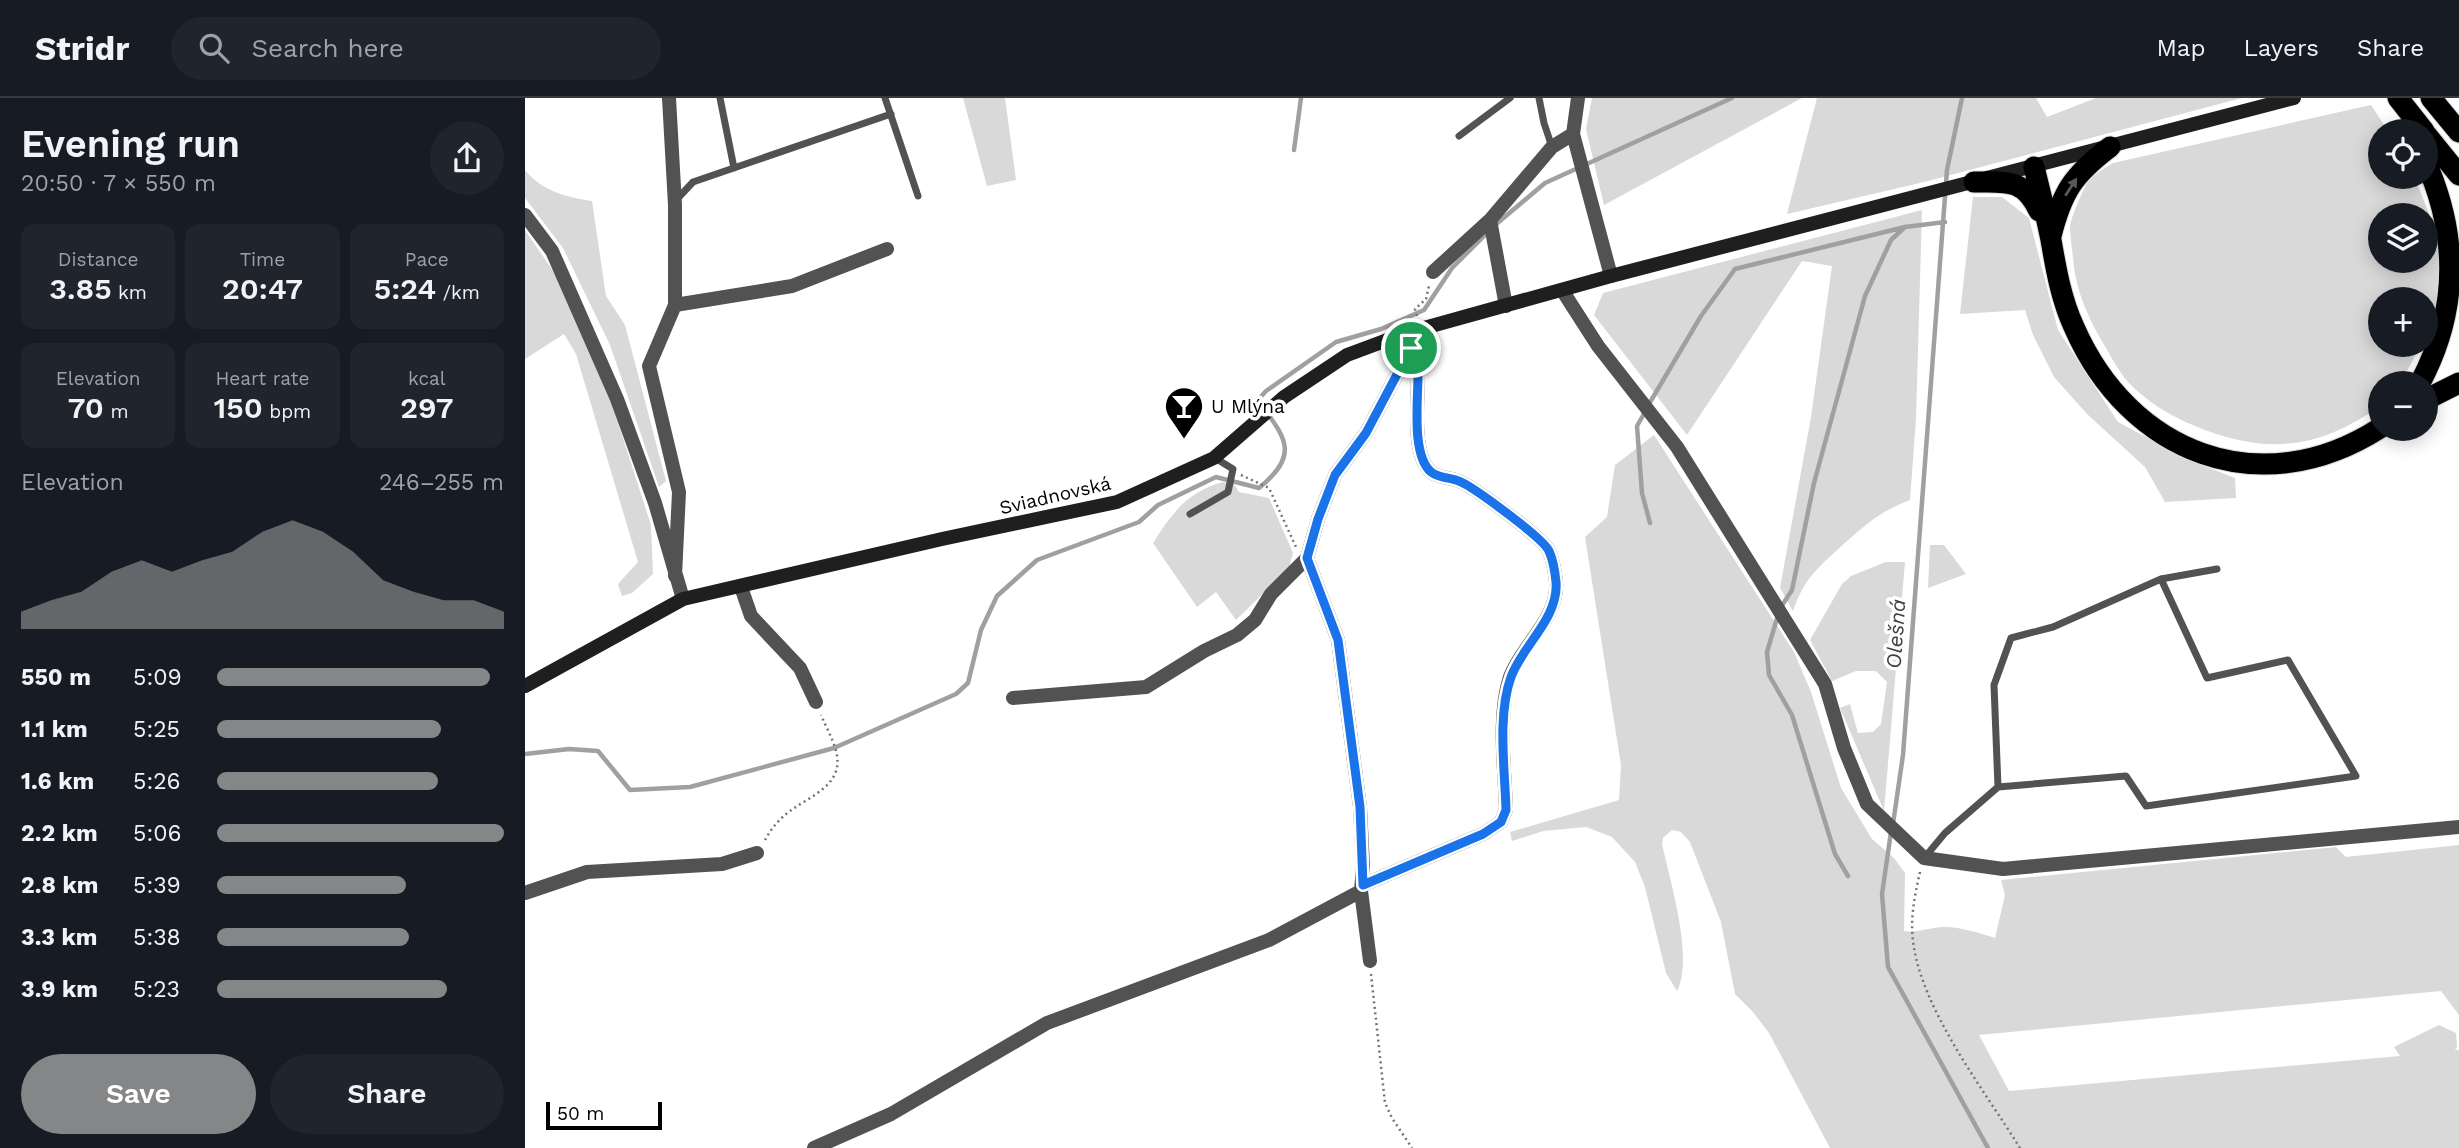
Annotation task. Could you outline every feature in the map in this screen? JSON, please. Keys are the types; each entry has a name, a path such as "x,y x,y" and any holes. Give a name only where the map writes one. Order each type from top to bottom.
{"highway":[{"path":"2396,98 2406,119"},
{"path":"2396,98 2414,119"},
{"path":"2431,98 2459,132"},
{"path":"2051,239 2057,212 2069,186 2087,165 2110,147"},
{"path":"2438,148 2459,175"},
{"path":"2034,167 2063,298 2087,355 2125,406 2178,444 2232,462 2289,463 2345,447 2368,435"},
{"path":"1974,182 2011,182 2027,191 2037,206 2051,239"},
{"path":"2426,371 2442,338 2454,279 2449,220 2438,187"},
{"path":"2438,394 2459,383"}],"street":[{"path":"669,98 675,205 675,305 649,366 679,492 675,576"},
{"path":"1578,98 1573,134 1611,276"},
{"name":"Sviadnovská","path":"525,686 683,599 1117,502 1214,458 1284,397 1347,355 1406,333 1611,276 2292,98"},
{"path":"1433,272 1490,226 1552,147 1573,134"},
{"path":"525,215 552,251 617,399 655,503 683,599"},
{"path":"1490,226 1506,306"},
{"path":"675,305 792,286 887,249"},
{"path":"1562,290 1598,346 1677,447 1807,653 1825,684 1844,748 1867,804 1924,858 2003,869 2459,827"},
{"path":"814,1148 891,1114 1047,1023 1269,940 1362,888 1483,834 1501,822 1506,810 1503,718 1511,677 1548,612 1556,592 1554,570 1549,551 1534,534 1460,481 1438,476 1426,466 1421,456 1416,411 1418,368 1406,333"},
{"path":"1013,698 1146,687 1255,620 1271,594 1307,558 1335,475 1366,433 1411,348"},
{"path":"1307,558 1338,640 1360,807 1362,888 1370,961"},
{"path":"741,587 751,616 800,668 816,702"},
{"path":"525,893 587,872 722,864 757,853"}],"lane":[{"path":"720,98 734,168"},
{"path":"885,98 918,196"},
{"path":"1459,136 1510,98"},
{"path":"1539,98 1552,147"},
{"path":"675,205 681,192 692,182 891,114"},
{"path":"1190,514 1228,492 1233,469 1214,458"},
{"path":"1998,787 1994,685 2011,638 2053,627 2161,579 2217,569"},
{"path":"1924,858 1945,833 1998,787 2126,776 2146,806 2356,776 2288,660 2207,678 2161,579"}],"path":[{"path":"1415,309 1426,299 1433,272"},
{"path":"1233,469 1269,488 1295,546"},
{"path":"757,853 772,828 788,813 829,786 837,770 837,753 816,702"},
{"path":"1924,858 1912,917 1917,964 1935,1012 2020,1148"},
{"path":"1370,961 1385,1103 1412,1148"}],"shaded area":[{"path":"963,98 1005,98 1016,180 987,186"},
{"path":"1592,98 1802,98 1604,205 1586,129"},
{"path":"1817,98 2036,98 2047,117 2096,98 2242,98 1924,182 1787,214"},
{"path":"2371,105 2380,119 2368,119 2368,189 2419,189 2424,203 2368,203 2368,273 2438,273 2438,246 2441,260 2441,289 2438,301 2438,287 2368,287 2368,357 2414,357 2407,371 2368,371 2368,414 2335,432 2291,443 2245,441 2221,435 2168,413 2136,390 2125,378 2100,338 2082,300 2074,269 2070,226 2083,191 2096,174 2113,163"},
{"path":"525,170 539,183 555,192 592,201 606,296 625,325 666,481 659,487 610,345 563,248 525,198"},
{"path":"1973,197 2002,197 2029,218 2058,330 2118,422 2189,460 2235,478 2236,498 2165,502 2145,467 2087,414 2054,377 2033,335 2025,310 1960,314"},
{"path":"1922,210 1916,419 1910,500 1876,518 1828,558 1808,580 1793,611 1780,588 1811,417 1832,266 1802,261 1687,435 1594,315 1603,293"},
{"path":"525,230 562,284 611,401 651,525 653,574 632,593 622,596 618,584 638,562 576,354 564,334 525,359"},
{"path":"1654,435 1794,652 1811,692 1841,788 1872,839 1894,858 1905,873 1904,931 1951,927 1995,938 2005,895 2001,880 2336,847 2346,857 2459,845 2459,1015 2441,991 1979,1035 2009,1091 2400,1056 2394,1047 2439,1025 2456,1033 2455,1050 2459,1050 2459,1148 1830,1148 1769,1033 1735,994 1721,922 1690,842 1681,832 1672,830 1663,838 1662,844 1682,940 1682,977 1677,991 1666,973 1645,887 1635,862 1612,837 1586,827 1543,831 1512,841 1510,832 1619,800 1621,765 1585,537 1607,517 1615,465"},
{"path":"1223,482 1234,484 1239,492 1269,498 1293,553 1289,568 1236,620 1216,592 1197,607 1153,543 1167,522 1190,498"},
{"path":"1930,545 1944,545 1966,574 1928,588"},
{"path":"1886,562 1905,562 1884,811 1840,708 1850,704 1858,733 1873,732 1881,724 1887,682 1876,671 1856,671 1832,681 1810,640 1842,584 1851,576"}],"waterway":[{"path":"1294,150 1301,98"},
{"path":"1494,226 1545,183 1732,98"},
{"name":"Olešná","path":"1893,824 1903,755 1947,170 1962,98"},
{"path":"1649,404 1701,316 1735,269 1905,227 1945,222"},
{"path":"1781,607 1792,590 1814,483 1865,296 1891,240 1905,227"},
{"path":"525,754 569,749 598,751 630,790 690,787 834,748 956,694 968,683 981,630 997,596 1037,560 1139,522 1158,505 1216,477 1259,488 1281,465 1284,455 1281,435 1258,400 1266,391 1336,342 1381,329 1424,310 1452,268 1488,232"},
{"path":"1645,412 1637,426 1642,493 1650,523"},
{"path":"1778,615 1767,652 1769,675 1792,715 1835,854 1848,876"},
{"name":"Olešná","path":"1891,832 1882,894 1888,967 1988,1148"}],"place":[{"name":"U Mlýna","path":"1184,440"}],"route":[{"path":"1411,348 1418,368 1416,411 1421,456 1426,466 1438,476 1460,481 1534,534 1549,551 1556,592 1548,612 1511,677 1503,718 1505,816 1501,822 1483,834 1363,885 1360,807 1338,640 1307,558 1335,475 1366,433 1411,348"}]}
